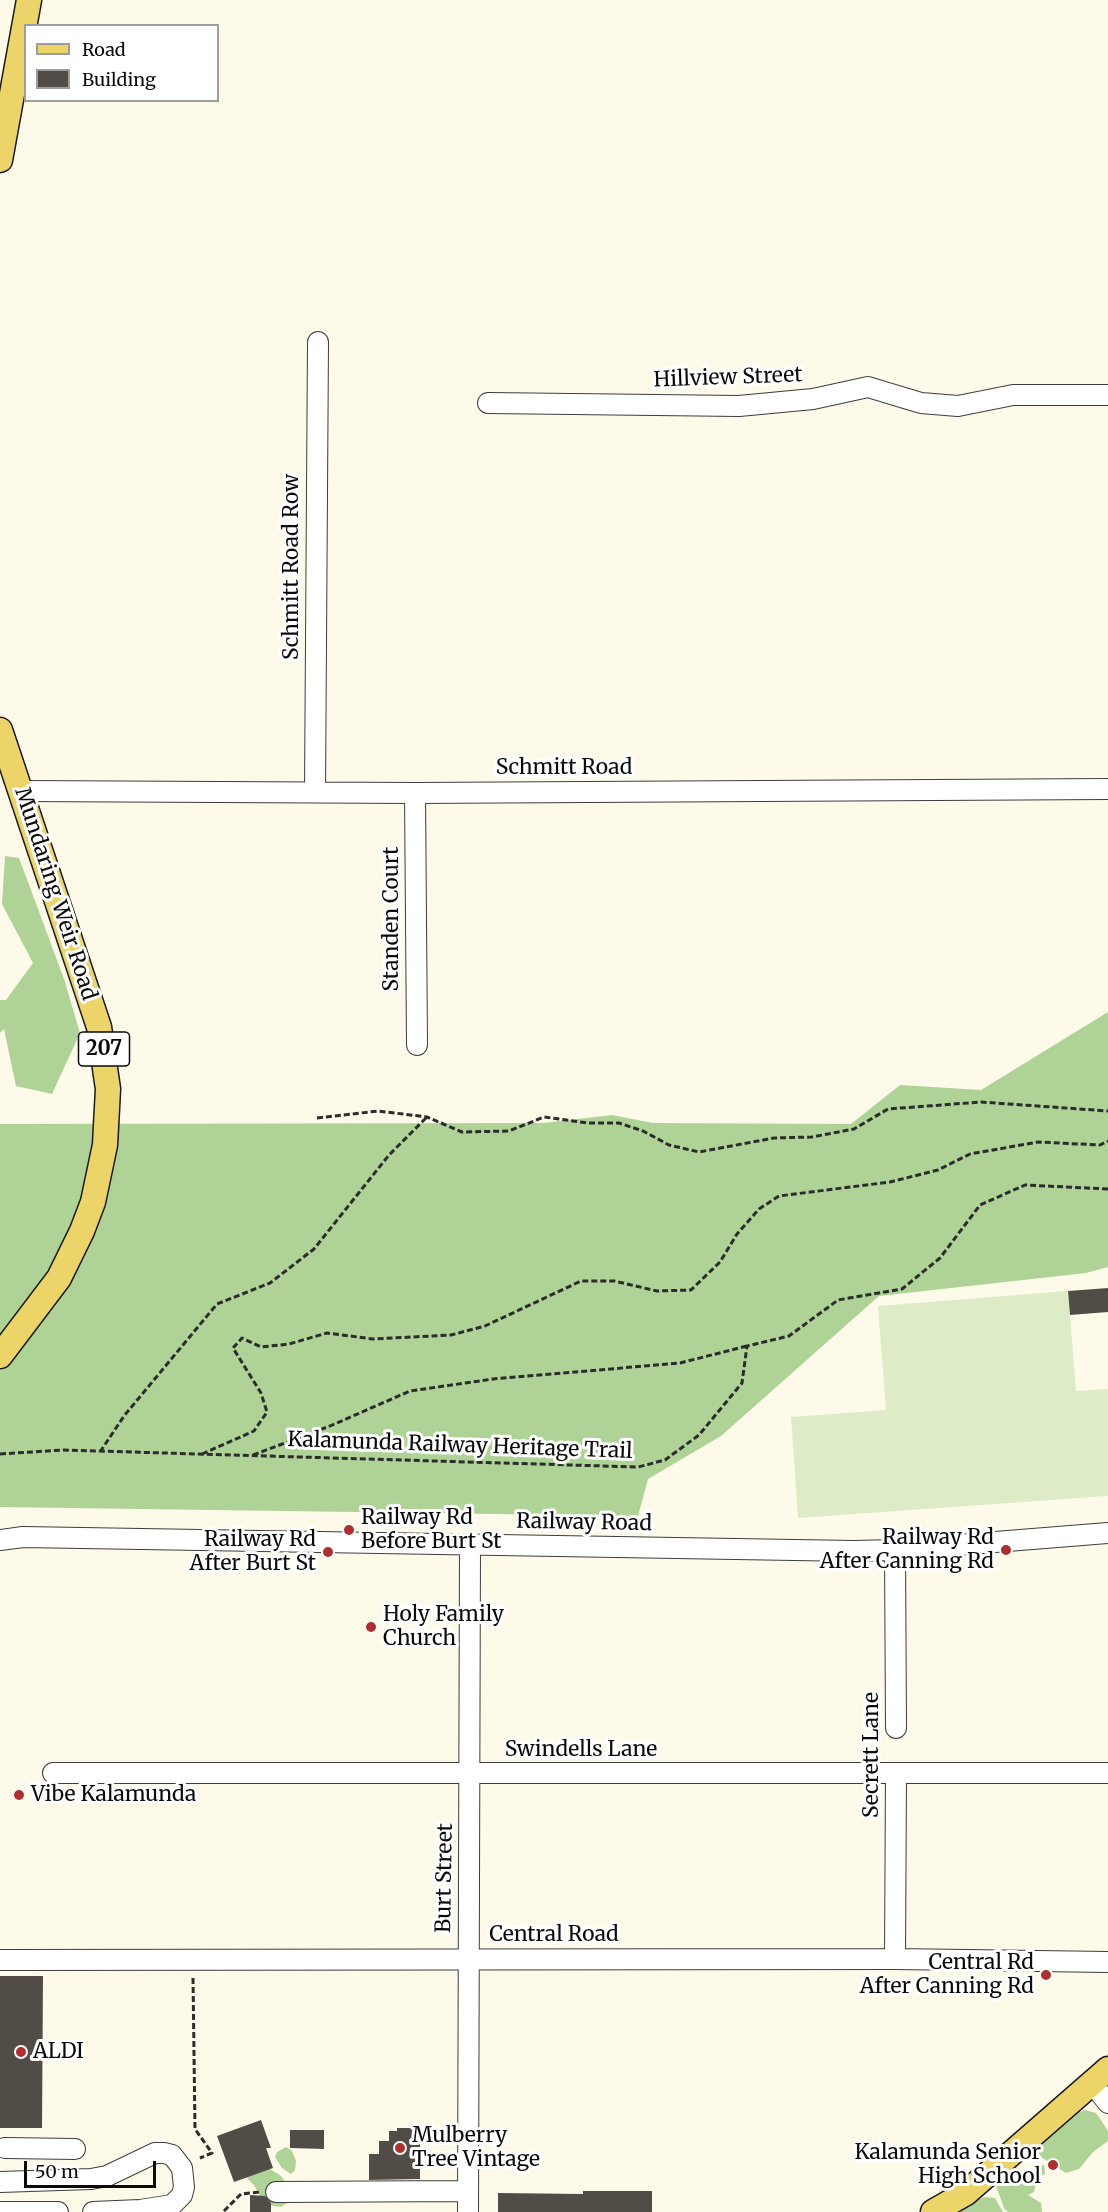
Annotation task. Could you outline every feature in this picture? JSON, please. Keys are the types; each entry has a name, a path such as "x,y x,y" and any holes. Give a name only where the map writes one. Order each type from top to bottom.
{"main road":[{"path":"25,24 29,0"},
{"path":"0,160 24,28"},
{"name":"Mundaring Weir Road","path":"0,730 99,1027 105,1058 107,1116 99,1178 73,1251 58,1278 0,1356"},
{"path":"933,2212 959,2203 1100,2076"}],"street":[{"name":"Schmitt Road Row","path":"315,791 318,342"},
{"name":"Hillview Street","path":"488,403 739,406 813,399 868,387 921,404 958,406 1012,395 1108,395"},
{"name":"Schmitt Road","path":"21,791 416,793 1108,789"},
{"name":"Standen Court","path":"416,793 417,1045"},
{"name":"Railway Road","path":"0,1531 23,1537"},
{"name":"Railway Road","path":"0,1540 23,1537 470,1546 895,1550 1108,1533"},
{"name":"Burt Street","path":"468,2212 470,1546"},
{"name":"Secrett Lane","path":"895,1550 896,1728"},
{"name":"Swindells Lane","path":"53,1773 1108,1773"},
{"name":"Secrett Lane","path":"895,1959 896,1774"},
{"name":"Central Road","path":"0,1960 895,1959 1108,1962"},
{"path":"1100,2076 1108,2103"},
{"path":"5,2148 75,2149"},
{"path":"0,2182 91,2179 107,2176 155,2153 172,2155 182,2168 184,2187 182,2195 172,2205 140,2210 93,2212"},
{"path":"276,2192 468,2191"},
{"path":"0,2212 58,2212"}],"path":[{"path":"317,1118 378,1111 427,1117 462,1132 509,1131 544,1117 588,1123 619,1123 643,1131 669,1145 699,1152 774,1138 812,1137 854,1129 888,1109 981,1102 1108,1111"},
{"path":"100,1452 124,1416 218,1304 270,1283 314,1249 389,1155 427,1117"},
{"name":"Kalamunda Railway Heritage Trail","path":"201,1454 254,1431 267,1412 261,1393 233,1348 242,1338 261,1347 289,1344 327,1333 373,1339 451,1335 485,1326 581,1281 614,1281 657,1291 691,1290 720,1262 737,1234 759,1209 779,1196 890,1182 938,1170 970,1154 1027,1144 1100,1145 1108,1141"},
{"name":"Kalamunda Railway Heritage Trail","path":"252,1455 330,1426 410,1391 493,1379 680,1363 789,1336 838,1300 902,1289 940,1258 980,1205 1025,1185 1108,1189"},
{"name":"Kalamunda Railway Heritage Trail","path":"0,1454 63,1450 638,1467 665,1460 699,1435 742,1383 747,1346"},
{"path":"193,1976 195,2129 212,2153 200,2158"},
{"path":"224,2211 236,2198 247,2192 276,2192"}],"green space":[{"path":"5,856 19,858 64,979 80,1033 52,1094 16,1086 4,1029 0,1033 0,1000 6,1000 33,963 2,904"},
{"path":"1108,1012 1108,1267 1086,1273 879,1296 721,1436 648,1479 638,1516 0,1507 0,1124 543,1123 612,1115 653,1123 851,1124 900,1085 981,1090"},
{"path":"1068,1291 1076,1391 1108,1389 1108,1496 798,1518 791,1417 886,1410 878,1306"},
{"path":"1085,2110 1096,2113 1108,2131 1108,2141 1093,2152 1079,2169 1066,2173 1041,2157 1034,2146 1069,2116"},
{"path":"286,2147 292,2151 296,2161 295,2170 291,2174 282,2168 275,2157 277,2152"},
{"path":"1012,2163 1021,2172 1044,2165 1045,2174 1037,2178 1034,2192 1028,2195 1041,2203 1042,2212 1008,2212 1004,2208 995,2183"},
{"path":"268,2168 280,2175 288,2185 289,2202 281,2207 273,2206 261,2198 254,2185 245,2176"},
{"path":"985,2197 995,2198 1003,2212 961,2212 967,2204"}],"building":[{"path":"1108,1288 1108,1312 1070,1315 1068,1291"},
{"name":"ALDI","path":"0,1976 43,1976 42,2128 0,2128"},
{"path":"261,2120 271,2148 266,2148 273,2168 234,2182 217,2136"},
{"name":"Mulberry Tree Vintage","path":"397,2128 420,2128 420,2179 369,2180 369,2154 379,2154 379,2141 389,2141 389,2131 397,2131"},
{"path":"290,2130 324,2130 324,2149 290,2148"},
{"path":"583,2191 652,2191 652,2212 498,2212 498,2193 583,2194"},
{"path":"250,2195 265,2196 271,2203 271,2212 250,2212"}],"place":[{"name":"Railway Rd Before Burt St","path":"349,1530"},
{"name":"Railway Rd After Canning Rd","path":"1006,1550"},
{"name":"Railway Rd After Burt St","path":"328,1552"},
{"name":"Holy Family Church","path":"371,1627"},
{"name":"Vibe Kalamunda","path":"19,1795"},
{"name":"Central Rd After Canning Rd","path":"1046,1975"},
{"name":"ALDI","path":"21,2052"},
{"name":"Mulberry Tree Vintage","path":"400,2148"},
{"name":"Kalamunda Senior High School","path":"1053,2165"}]}
